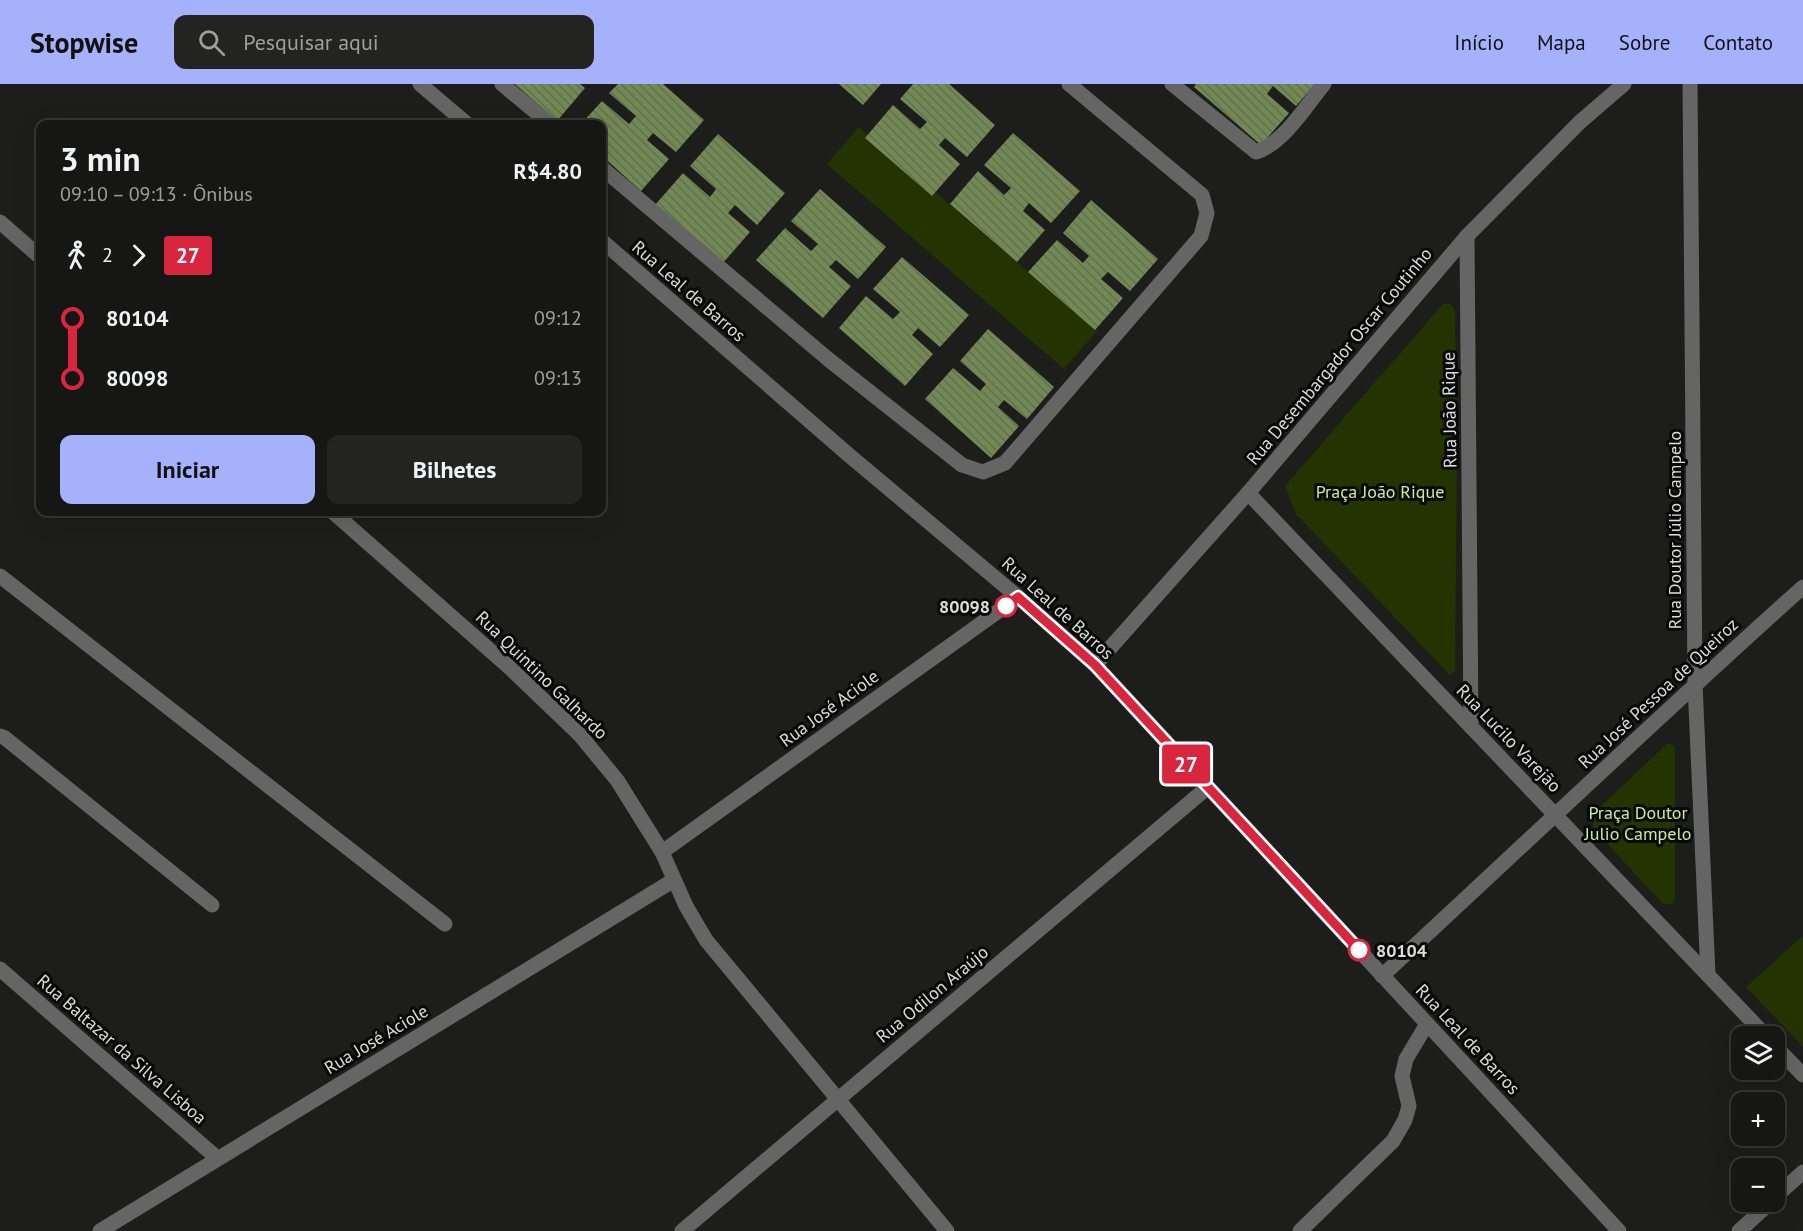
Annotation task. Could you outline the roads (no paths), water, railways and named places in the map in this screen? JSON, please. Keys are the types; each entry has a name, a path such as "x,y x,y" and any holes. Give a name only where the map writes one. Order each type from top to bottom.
{"street":[{"path":"420,84 462,120"},
{"path":"502,84 545,120"},
{"path":"606,171 855,380 962,465 983,472 1005,463 1201,236 1207,213 1202,195 1069,84"},
{"path":"1172,84 1256,152 1277,142 1324,84"},
{"name":"Rua Desembargador Oscar Coutinho","path":"1095,665 1248,493 1467,236 1580,122 1624,84"},
{"name":"Rua Doutor Júlio Campelo","path":"1690,84 1695,684 1708,975"},
{"path":"0,222 36,254"},
{"name":"Rua João Rique","path":"1467,236 1471,728"},
{"name":"Rua Leal de Barros","path":"606,244 1095,665 1618,1231"},
{"name":"Rua Lucilo Varejão","path":"1248,493 1757,1026"},
{"name":"Rua Quintino Galhardo","path":"338,516 501,660 579,734 617,780 662,852 686,906 706,940 947,1231"},
{"path":"0,576 445,924"},
{"name":"Rua José Pessoa de Queiroz","path":"1382,975 1556,816 1695,684 1803,587"},
{"name":"Rua José Aciole","path":"662,852 1018,597"},
{"path":"0,736 212,906"},
{"name":"Rua Odilon Araújo","path":"682,1231 1208,787"},
{"name":"Rua José Aciole","path":"100,1231 674,880"},
{"name":"Rua Baltazar da Silva Lisboa","path":"0,969 217,1158"},
{"path":"1300,1231 1393,1141 1405,1120 1409,1106 1402,1076 1406,1059 1427,1024"},
{"path":"1785,1056 1803,1075"},
{"path":"1785,1188 1803,1172"},
{"path":"1739,1231 1760,1212"}],"place":[{"name":"80098","path":"1006,606"},
{"name":"80104","path":"1359,950"}],"park label":[{"name":"Praça João Rique","path":"1380,491"},
{"name":"Praça Doutor Julio Campelo","path":"1638,822"}]}
